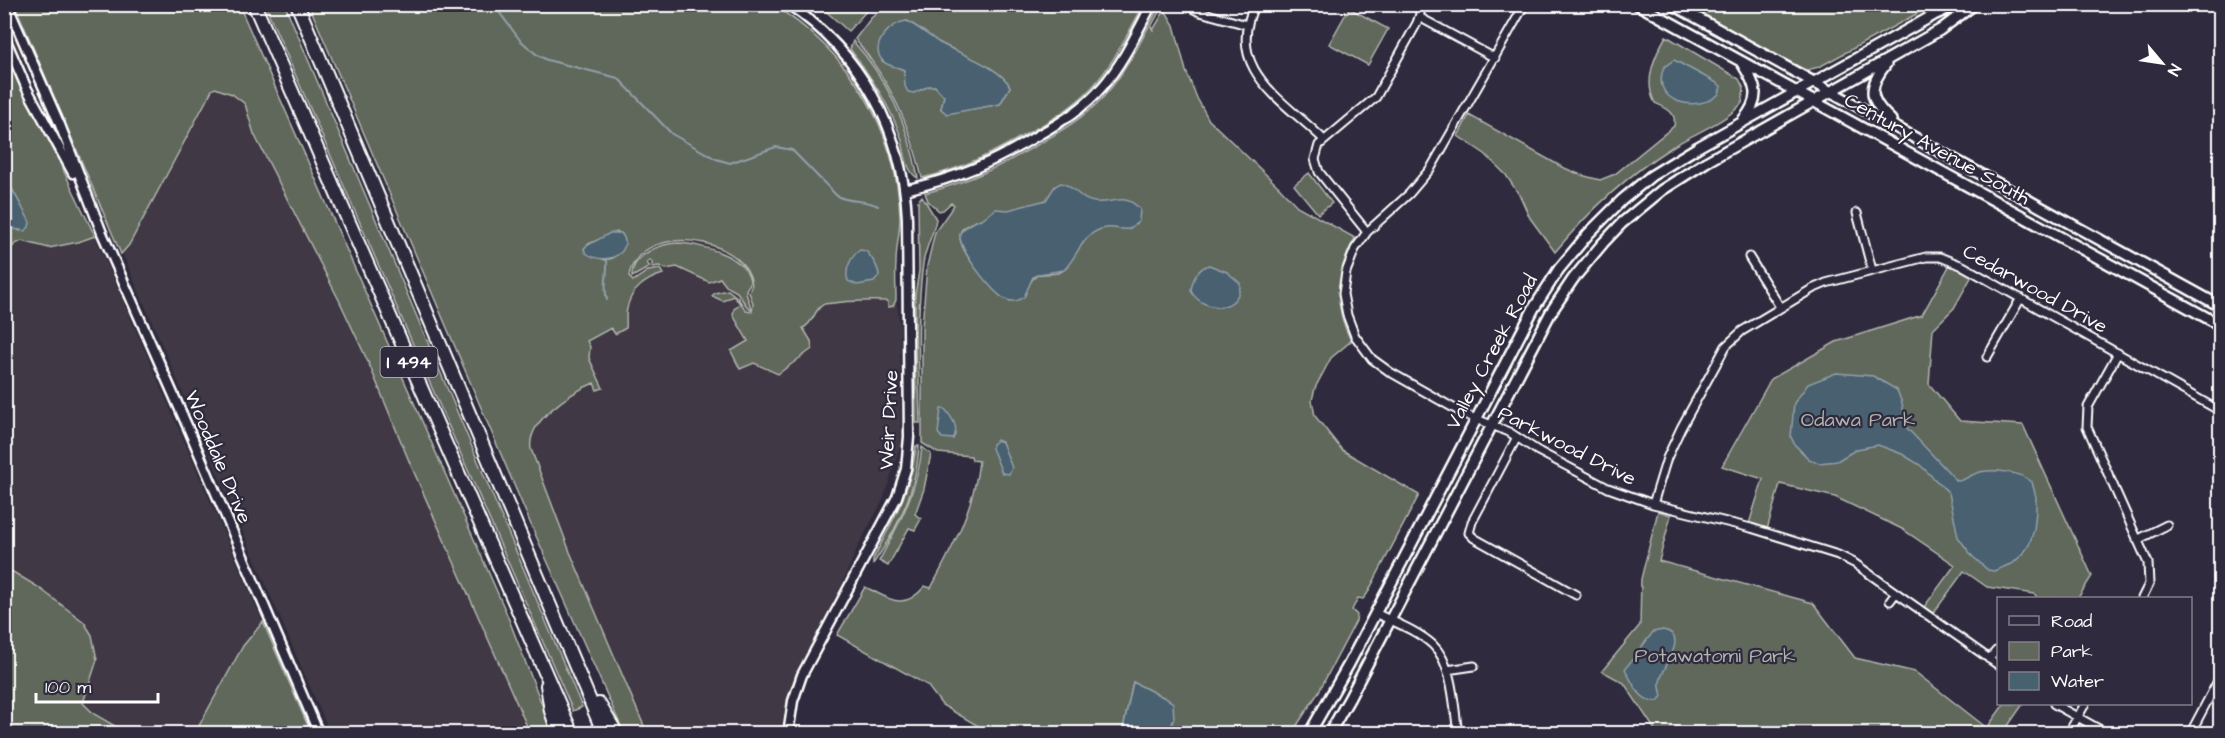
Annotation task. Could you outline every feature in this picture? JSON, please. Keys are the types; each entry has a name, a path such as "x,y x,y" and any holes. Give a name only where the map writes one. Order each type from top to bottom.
{"highway":[{"name":"I 494","path":"254,4 572,734"},
{"name":"I 494","path":"297,4 604,734"},
{"path":"545,669 551,711 559,734"},
{"path":"579,672 617,734"}],"main road":[{"name":"Century Avenue South","path":"1637,4 2220,325"},
{"name":"Century Avenue South","path":"1672,4 2220,306"},
{"name":"Valley Creek Road","path":"1309,734 1336,688 1538,300 1582,240 1615,206 1652,177 1813,82 1958,4"},
{"name":"Valley Creek Road","path":"1329,734 1391,621 1561,296 1586,262 1647,202 1687,173 1889,60 1940,30 1975,4"},
{"path":"1889,60 1875,78 1874,100 1879,109 1904,132"},
{"path":"1740,61 1752,79 1756,93 1751,109 1741,123"}],"street":[{"name":"Wooddale Drive","path":"7,4 60,125 86,194 319,734"},
{"name":"Weir Drive","path":"788,4 847,55 863,78 890,130 898,154 905,190 907,225 909,421 906,469 899,491 890,513 800,679 792,706 788,734"},
{"path":"905,190 946,180 986,165 1045,132 1078,110 1112,75 1152,4"},
{"path":"1184,4 1200,12 1247,25"},
{"path":"1255,4 1247,25 1245,39 1247,53 1256,75 1271,93 1324,140"},
{"path":"1367,232 1317,168 1315,155 1324,140 1378,94 1419,17 1419,4"},
{"name":"Parkwood Drive","path":"1525,4 1431,168 1409,194 1367,232 1351,257 1344,284 1345,310 1355,336 1368,354 1385,369 1476,419 1516,437 1598,483 1653,504 1751,528 1838,555 1854,563 1997,664"},
{"path":"1419,17 1495,58"},
{"name":"Wooddale Drive","path":"4,36 48,130 86,194"},
{"path":"1857,213 1872,270"},
{"path":"1749,257 1780,307"},
{"name":"Cedarwood Drive","path":"1653,504 1674,441 1726,346 1742,330 1819,286 1872,270 1926,258 1940,257 1963,266 2220,411"},
{"path":"1987,357 2021,298"},
{"path":"2118,353 2088,407 2087,427 2148,563 2149,584 2142,597"},
{"path":"1516,437 1472,522 1469,533 1472,537 1576,595"},
{"path":"2137,540 2167,525"},
{"path":"1890,601 1896,593"},
{"path":"1375,613 1432,644 1441,655 1447,670 1458,734"},
{"path":"1989,659 1996,651"},
{"path":"1447,670 1474,666"},
{"path":"2190,734 2220,677"},
{"path":"2056,705 2108,734"},
{"path":"2068,734 2084,705"}],"shaded area":[{"path":"4,5 239,5 506,612 553,733 330,733 30,40 14,68 95,236 311,733 5,733"},
{"path":"773,5 816,35 851,73 877,118 891,154 899,210 896,300 900,324 901,444 883,500 858,546 841,586 793,681 785,706 782,733 624,733 412,248"}],"green space":[{"path":"15,5 239,5 506,612 553,733 530,733 409,461 369,364 254,134 245,104 232,94 215,88 212,90 129,245 121,254"},
{"path":"265,5 285,5 582,707 573,711"},
{"path":"309,5 773,5 824,45 864,94 878,122 897,184 900,217 896,257 896,300 893,306 889,307 887,301 824,304 818,309 810,323 803,328 811,341 812,349 778,374 754,363 740,369 731,351 748,341 733,315 734,309 740,303 733,296 723,301 712,296 728,290 738,298 746,311 752,312 753,303 749,292 752,284 747,270 736,258 704,243 668,242 652,247 637,258 629,277 633,281 648,271 660,269 663,274 645,282 635,291 626,312 626,328 615,334 611,328 587,341 590,347 589,358 603,388 597,390 594,383 574,393 552,409 536,428 531,438 531,449 570,552 647,733 624,733 532,527","holes":["617,232 622,234 625,242 613,258 605,260 584,249 588,244"]},
{"path":"819,5 872,5 848,31"},
{"path":"887,5 1144,5 1108,67 1087,93 1073,104 1043,124 994,151 952,170 922,178 905,121 897,104 879,71 855,39 871,18","holes":["907,21 938,42 998,73 1010,87 1000,104 947,113 941,109 944,96 935,86 921,90 905,80 904,70 882,61 881,45 884,35"]},
{"path":"1160,5 1162,7 1151,27 1153,30 1165,10 1174,25 1186,71 1209,120 1297,206 1355,238 1343,264 1339,289 1341,315 1351,341 1331,358 1315,388 1312,400 1315,416 1342,450 1419,495 1367,594 1363,599 1358,598 1352,610 1357,615 1356,621 1318,693 1292,733 1169,733 1172,727 1167,699 1133,682 1124,724 1127,733 992,734 942,705 927,685 837,635 865,587 896,601 910,599 925,586 931,588 961,527 976,478 979,461 972,460 971,456 938,453 922,443 922,327 927,266 935,232 954,205 951,203 939,211 928,201 925,193 956,184 999,165 1052,136 1079,118 1104,97 1118,78","holes":["981,219 1067,267 1061,272 1039,275 1029,284 1025,295 1009,301 1002,297 974,266 962,247 961,231 967,225"]},
{"path":"1683,5 1933,5 1819,67 1807,70 1797,67"},
{"path":"1349,8 1388,29 1368,65 1329,44"},
{"path":"1666,36 1739,79 1744,89 1742,103 1727,116 1672,147 1639,170 1595,208 1555,252 1530,218 1520,196 1506,175 1485,154 1458,136 1469,115 1562,167 1581,175 1600,180 1615,174 1674,126 1674,117 1667,109 1655,103 1650,86 1652,68"},
{"path":"853,41 876,71 895,105 909,140 918,178 910,171 901,137 885,102 850,49"},
{"path":"4,47 95,236 49,248 22,241 15,244 5,256 5,221 20,231 28,219 10,185 8,157 5,151"},
{"path":"1309,173 1332,203 1318,214 1294,185"},
{"path":"922,196 936,219 924,258 919,303 920,423 916,423 915,295 919,271 918,201"},
{"path":"679,243 722,253 742,266 748,274 750,283 746,291 751,309 737,292 726,286 720,278 709,282 677,267 666,269 659,266 652,267 650,260 647,263 650,267 632,277 636,262 648,252 664,245"},
{"name":"Odawa Park","path":"1952,261 1974,272 1954,308 1933,329 1929,384 1960,421 2023,425 2092,576 2079,597 2036,597 2035,594 1987,587 1964,571 1930,618 1921,611 1955,565 1902,529 1835,497 1780,484 1766,533 1748,527 1763,479 1722,466 1771,379 1836,342 1922,315"},
{"path":"916,446 919,446 917,462 910,493 898,523 873,564 873,559 905,491 914,462"},
{"path":"922,447 931,454 924,489 915,514 921,519 915,530 909,528 888,566 879,561 912,492"},
{"name":"Potawatomi Park","path":"1658,511 1671,515 1659,561 1813,603 1855,658 1915,672 1987,728 2003,705 2022,705 2003,733 1657,733 1624,683 1602,671 1640,625 1641,579"},
{"path":"5,569 38,587 84,622 92,635 97,660 83,703 94,714 127,733 5,734"},
{"path":"263,622 311,733 195,733 243,646"}],"water":[{"path":"907,21 938,42 998,73 1010,87 1000,104 947,114 941,109 944,96 935,86 929,86 914,93 908,92 905,86 904,70 884,62 878,48 880,41 889,30"},
{"path":"1674,60 1721,86 1719,94 1710,100 1689,104 1678,102 1670,97 1663,90 1661,80 1664,67"},
{"path":"5,151 8,157 10,185 30,222 25,231 14,229 5,221"},
{"path":"1061,183 1089,201 1128,201 1140,209 1139,221 1129,229 1098,230 1086,239 1064,270 1033,277 1024,297 1015,301 1008,300 999,295 976,269 964,249 960,233 968,225 996,209 1008,210 1046,200 1055,186"},
{"path":"610,233 621,233 625,240 622,251 610,258 602,259 586,253 584,249 586,246"},
{"path":"860,250 866,251 871,257 879,276 874,282 857,285 848,281 847,272 851,260"},
{"path":"1209,265 1227,272 1240,283 1239,293 1235,300 1221,306 1212,306 1204,304 1191,291 1196,275"},
{"path":"1836,373 1873,376 1897,390 1906,427 1957,481 1980,472 1992,471 2007,472 2032,482 2036,497 2034,530 2023,554 2013,563 1994,571 1988,570 1972,556 1958,537 1949,493 1920,465 1902,454 1878,445 1857,449 1837,461 1819,463 1809,459 1795,445 1791,437 1794,403 1808,384"},
{"path":"941,409 945,409 954,423 956,431 953,439 942,438 938,433"},
{"path":"997,440 1002,442 1012,468 1009,474 1002,473 992,448 992,444"},
{"path":"1663,630 1671,633 1675,645 1660,682 1662,696 1658,701 1652,701 1641,696 1625,669 1653,632"},
{"path":"1133,682 1173,703 1174,718 1169,733 1126,733 1124,724"}],"waterway":[{"path":"493,4 520,40 536,54 547,60 618,78 672,134 716,159 730,163 776,147 792,150 837,196 878,206"},
{"path":"607,260 605,290 607,300"}]}
